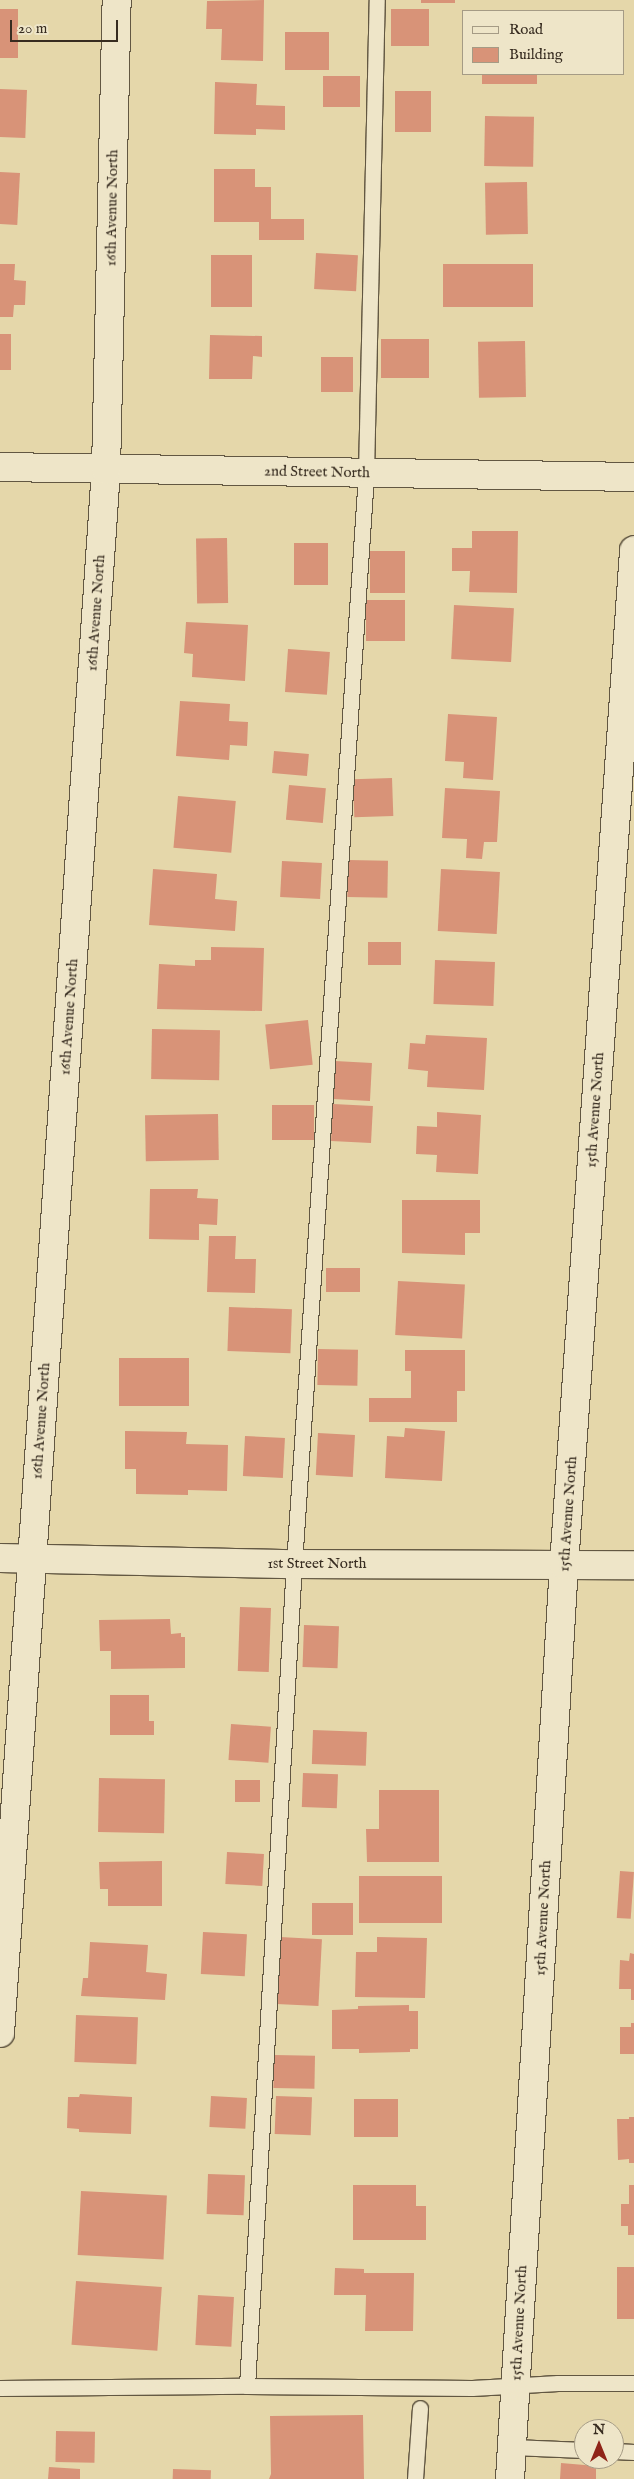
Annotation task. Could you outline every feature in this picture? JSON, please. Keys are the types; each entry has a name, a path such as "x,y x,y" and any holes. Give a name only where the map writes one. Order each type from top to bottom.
{"street":[{"name":"16th Avenue North","path":"0,2033 106,470 117,0"},
{"name":"2nd Street North","path":"0,467 634,477"},
{"name":"15th Avenue North","path":"510,2479 564,1565 634,550"},
{"name":"1st Street North","path":"0,1558 294,1564 634,1565"}],"lane":[{"path":"247,2386 294,1564 366,472 377,0"},
{"path":"0,2388 634,2384"},
{"path":"415,2479 420,2408"},
{"path":"512,2447 574,2450"}],"building":[{"path":"264,0 263,61 221,60 222,29 206,29 207,1"},
{"path":"421,0 455,0 455,3 421,3"},
{"path":"0,9 18,9 18,58 0,58"},
{"path":"391,9 429,9 429,46 391,46"},
{"path":"285,32 329,32 329,70 285,70"},
{"path":"482,75 537,75 537,84 482,84"},
{"path":"323,76 360,76 360,107 323,107"},
{"path":"215,82 257,84 256,105 285,106 285,130 256,129 256,135 214,134"},
{"path":"0,89 27,90 25,138 0,137"},
{"path":"395,91 431,91 431,132 395,132"},
{"path":"485,116 534,117 533,167 484,166"},
{"path":"214,169 255,169 255,187 271,187 271,219 304,219 304,240 259,240 259,222 214,222"},
{"path":"0,172 20,173 17,225 0,224"},
{"path":"527,182 528,234 486,235 485,183"},
{"path":"316,253 358,255 356,291 314,289"},
{"path":"211,255 252,255 252,307 211,307"},
{"path":"0,264 15,264 14,280 26,281 25,305 14,305 13,317 0,317"},
{"path":"443,264 533,264 533,307 443,307"},
{"path":"0,334 11,334 11,370 0,370"},
{"path":"210,335 262,336 262,357 253,356 252,379 209,379"},
{"path":"381,339 429,339 429,378 381,378"},
{"path":"525,341 526,397 479,398 478,342"},
{"path":"321,357 353,357 353,392 321,392"},
{"path":"472,531 518,531 517,593 469,592 470,571 452,571 452,548 472,548"},
{"path":"227,538 228,603 197,604 196,539"},
{"path":"294,543 328,543 328,585 294,585"},
{"path":"370,551 405,551 405,593 370,593"},
{"path":"366,600 405,600 405,641 366,641"},
{"path":"454,605 514,608 511,662 451,659"},
{"path":"186,622 248,625 245,681 192,677 193,654 184,653"},
{"path":"288,649 330,652 327,695 285,692"},
{"path":"180,701 230,704 229,721 248,722 247,746 230,745 229,760 176,756"},
{"path":"448,714 497,717 493,780 463,778 464,762 445,761"},
{"path":"274,751 309,754 307,776 272,773"},
{"path":"392,778 393,816 354,817 353,779"},
{"path":"289,785 326,788 323,823 286,820"},
{"path":"445,788 500,791 497,842 484,842 482,859 466,858 467,839 442,838"},
{"path":"178,796 236,801 231,853 173,848"},
{"path":"348,860 388,861 387,898 347,897"},
{"path":"282,861 322,863 320,899 280,897"},
{"path":"153,869 217,874 215,899 237,901 235,931 149,925"},
{"path":"441,869 500,872 497,934 438,931"},
{"path":"368,942 401,942 401,965 368,965"},
{"path":"211,947 264,948 262,1011 157,1009 159,964 195,966 195,960 211,960"},
{"path":"435,960 495,962 493,1006 433,1004"},
{"path":"308,1020 313,1065 270,1069 265,1024"},
{"path":"152,1029 220,1030 219,1080 151,1079"},
{"path":"426,1035 487,1038 484,1090 427,1087 428,1071 408,1069 410,1043 425,1044"},
{"path":"335,1061 372,1063 370,1101 333,1099"},
{"path":"333,1104 373,1106 371,1143 331,1141"},
{"path":"272,1105 314,1105 314,1140 272,1140"},
{"path":"437,1112 481,1115 478,1174 436,1172 437,1155 416,1154 417,1126 437,1127"},
{"path":"218,1114 219,1160 146,1161 145,1115"},
{"path":"150,1189 198,1189 197,1198 218,1199 217,1225 199,1224 199,1240 149,1239"},
{"path":"402,1200 480,1200 480,1233 465,1233 465,1255 402,1253"},
{"path":"209,1236 236,1236 235,1259 256,1259 255,1293 207,1292"},
{"path":"326,1268 360,1268 360,1292 326,1292"},
{"path":"398,1281 465,1285 462,1338 395,1335"},
{"path":"229,1307 292,1309 290,1353 227,1351"},
{"path":"318,1349 358,1350 357,1386 317,1385"},
{"path":"405,1350 465,1350 465,1391 457,1391 457,1422 369,1422 369,1398 411,1398 411,1371 405,1371"},
{"path":"119,1358 189,1358 189,1406 119,1406"},
{"path":"405,1428 445,1431 442,1481 385,1478 387,1436 404,1437"},
{"path":"125,1431 187,1432 186,1444 228,1445 227,1491 188,1490 188,1495 136,1494 136,1469 125,1469"},
{"path":"318,1433 355,1435 353,1477 316,1475"},
{"path":"245,1436 285,1438 283,1478 243,1476"},
{"path":"240,1607 271,1608 269,1672 238,1671"},
{"path":"170,1619 171,1634 181,1633 181,1637 185,1637 185,1668 111,1669 111,1651 100,1651 99,1620"},
{"path":"304,1625 339,1626 338,1668 303,1667"},
{"path":"110,1695 149,1695 149,1721 154,1721 154,1735 110,1735"},
{"path":"231,1724 271,1727 268,1763 228,1760"},
{"path":"313,1730 367,1732 366,1766 312,1764"},
{"path":"303,1773 338,1774 337,1808 302,1807"},
{"path":"99,1778 165,1779 164,1833 98,1832"},
{"path":"235,1780 260,1780 260,1802 235,1802"},
{"path":"379,1790 439,1790 439,1862 367,1862 366,1829 379,1829"},
{"path":"227,1852 264,1854 262,1886 225,1884"},
{"path":"162,1861 162,1906 108,1906 108,1889 100,1889 99,1862"},
{"path":"620,1871 634,1872 631,1919 617,1918"},
{"path":"359,1876 442,1876 442,1923 359,1923"},
{"path":"312,1903 353,1903 353,1935 312,1935"},
{"path":"203,1932 247,1934 245,1976 201,1974"},
{"path":"280,1937 322,1939 318,2006 276,2004"},
{"path":"377,1937 427,1938 425,1998 355,1997 356,1952 377,1952"},
{"path":"90,1942 148,1945 146,1972 167,1974 165,2000 81,1996 83,1978 88,1978"},
{"path":"630,1953 634,1954 634,2000 631,2000 631,1989 619,1989 620,1960 629,1961"},
{"path":"409,2005 409,2011 418,2011 418,2049 410,2049 410,2052 359,2053 359,2049 332,2049 332,2010 358,2009 358,2006"},
{"path":"76,2015 138,2017 136,2064 74,2062"},
{"path":"631,2023 634,2023 634,2054 620,2054 620,2027 631,2027"},
{"path":"274,2055 315,2056 314,2089 273,2088"},
{"path":"80,2094 132,2097 131,2134 79,2132 79,2129 67,2128 68,2097 79,2097"},
{"path":"211,2096 247,2098 245,2129 209,2127"},
{"path":"276,2096 312,2097 311,2135 275,2134"},
{"path":"354,2099 398,2099 398,2137 354,2137"},
{"path":"629,2117 634,2117 634,2163 629,2163 629,2159 618,2160 617,2119 629,2119"},
{"path":"208,2174 245,2175 244,2215 207,2214"},
{"path":"353,2185 416,2185 416,2206 426,2206 426,2240 353,2240"},
{"path":"629,2185 634,2185 634,2235 628,2235 628,2226 621,2226 621,2204 629,2204"},
{"path":"81,2191 167,2196 164,2259 78,2255"},
{"path":"617,2267 634,2267 634,2319 617,2319"},
{"path":"335,2268 364,2269 364,2273 414,2273 413,2331 365,2331 366,2295 334,2295"},
{"path":"76,2281 162,2287 157,2351 72,2345"},
{"path":"198,2295 234,2297 231,2347 195,2345"},
{"path":"363,2415 364,2479 269,2479 271,2474 270,2416"},
{"path":"56,2431 95,2432 94,2463 55,2462"},
{"path":"561,2463 574,2464 574,2469 596,2469 596,2479 560,2479"},
{"path":"49,2467 80,2469 80,2479 48,2479"},
{"path":"173,2469 211,2470 211,2479 173,2479"}]}
